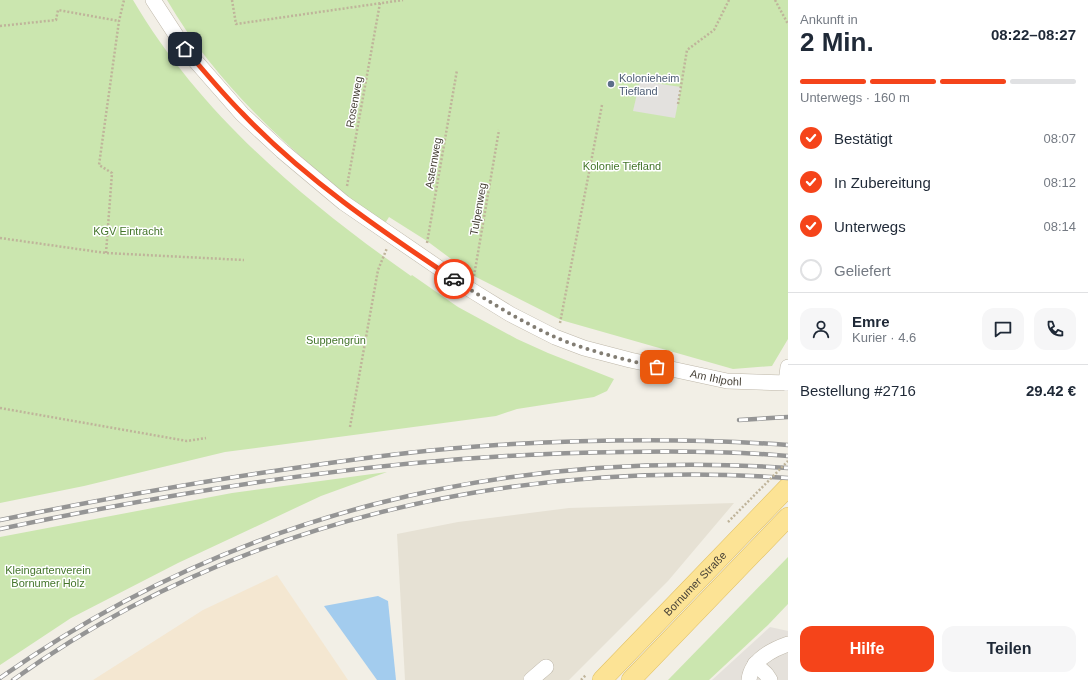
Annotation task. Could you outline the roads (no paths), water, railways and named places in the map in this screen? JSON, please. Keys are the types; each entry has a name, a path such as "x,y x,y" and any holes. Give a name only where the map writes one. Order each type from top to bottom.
{"main road":[{"name":"Bornumer Straße","path":"602,680 788,487"},
{"name":"Bornumer Straße","path":"631,680 784,520"}],"lane":[{"name":"Am Ihlpohl","path":"153,0 185,49 242,114 282,151 344,203 423,259 510,314 555,337 584,348 630,360 727,381 787,383"},
{"path":"787,383 788,366"},
{"path":"749,680 755,664 763,656 788,644"},
{"path":"755,664 770,680"},
{"path":"531,680 546,667"}],"water":[{"path":"378,596 388,601 396,680 377,680 324,606"}],"railway":[{"path":"739,420 788,417"},
{"path":"0,520 110,498 221,479 396,454 446,449 533,443 642,440 715,441 788,445"},
{"path":"0,529 77,513 231,486 386,466 543,454 621,452 746,453 788,456"},
{"path":"0,678 89,621 182,573 277,534 375,504 476,483 578,470 682,465 788,468"},
{"path":"13,680 99,625 190,578 284,541 382,512 482,491 584,479 686,475 788,478"}],"place":[{"name":"Kolonieheim Tiefland","path":"611,84"}],"park label":[{"name":"Kolonie Tiefland","path":"622,166"},
{"name":"KGV Eintracht","path":"128,231"},
{"name":"Suppengrün","path":"336,340"},
{"name":"Kleingartenverein Bornumer Holz","path":"48,576"}]}
